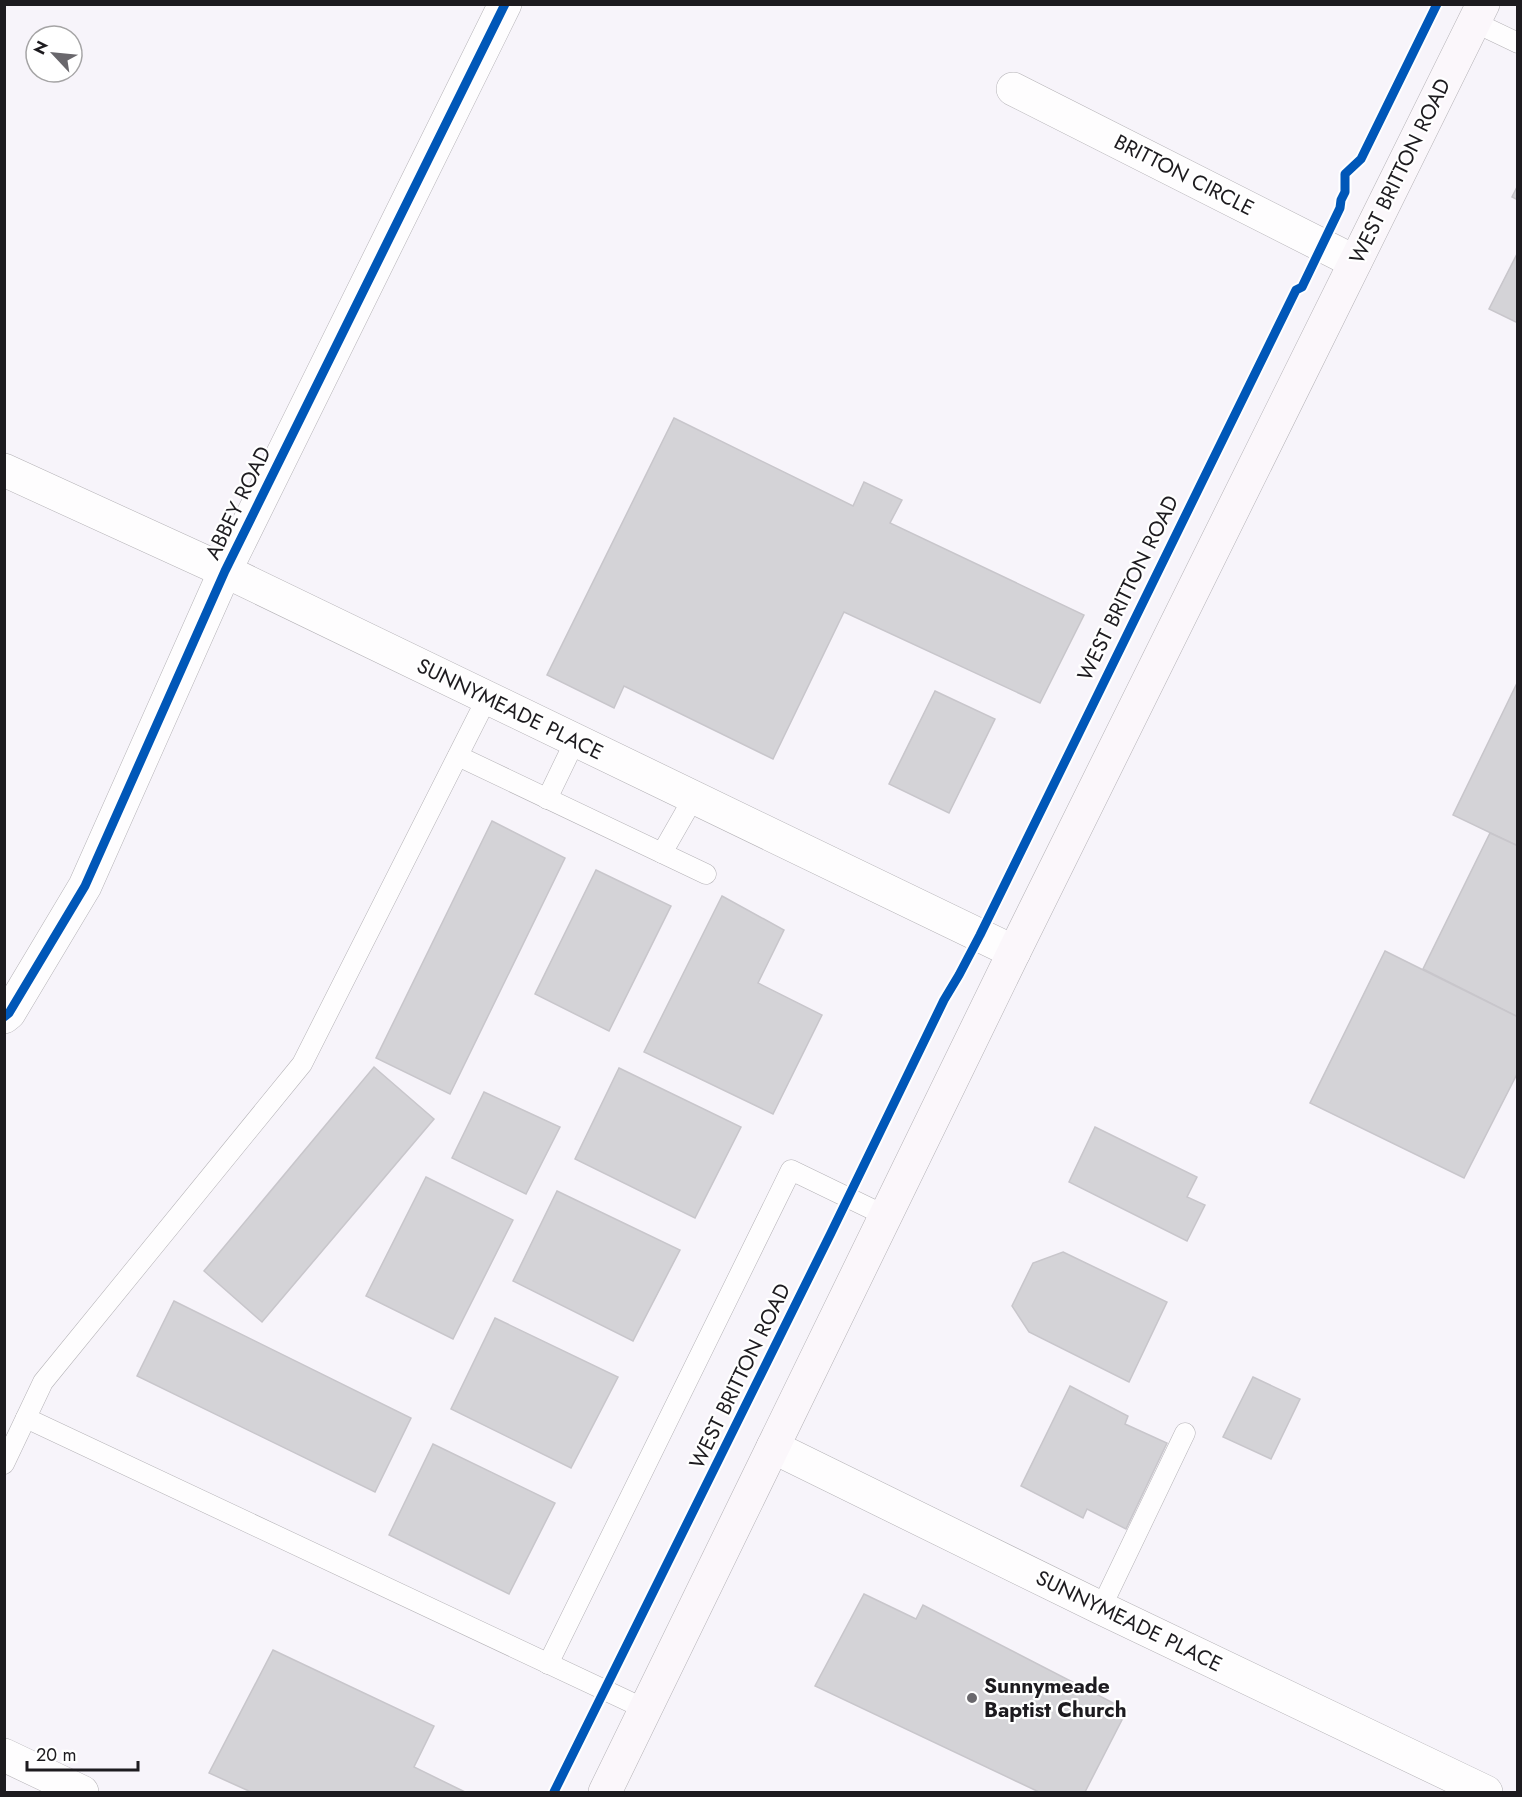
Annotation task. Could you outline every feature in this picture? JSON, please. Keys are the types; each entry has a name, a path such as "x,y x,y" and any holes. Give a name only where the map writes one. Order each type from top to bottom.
{"main road":[{"name":"WEST BRITTON ROAD","path":"605,1792 1014,952 1479,13"}],"street":[{"name":"ABBEY ROAD","path":"4,1017 9,1013 85,886 225,571 505,4"},
{"name":"BRITTON CIRCLE","path":"1013,88 1355,262"},
{"name":"SUNNYMEADE PLACE","path":"4,470 225,571 1014,952"},
{"name":"SUNNYMEADE PLACE","path":"773,1447 1101,1608 1486,1792"},
{"path":"4,1755 82,1792"}],"lane":[{"path":"1479,13 1518,43"},
{"path":"4,1464 43,1382 302,1064 487,698"},
{"path":"547,799 575,741"},
{"path":"458,756 706,874"},
{"path":"662,853 694,797"},
{"path":"548,1664 791,1170 886,1216"},
{"path":"26,1418 645,1709"},
{"path":"1101,1608 1185,1433"}],"building":[{"path":"1518,185 1518,200 1512,197"},
{"path":"1518,252 1518,323 1489,309"},
{"path":"674,418 853,506 864,482 902,500 890,523 1084,615 1040,703 844,612 773,759 624,686 614,708 547,675"},
{"path":"1518,681 1518,846 1453,815"},
{"path":"935,691 995,719 949,813 889,784"},
{"path":"492,821 565,858 450,1094 376,1058"},
{"path":"1490,833 1518,846 1518,1017 1423,969"},
{"path":"596,870 671,906 609,1031 535,994"},
{"path":"722,896 784,930 758,983 822,1015 773,1114 644,1052"},
{"path":"1385,951 1518,1017 1518,1072 1464,1178 1310,1103"},
{"path":"374,1067 434,1119 262,1322 204,1271"},
{"path":"619,1068 741,1127 695,1218 575,1159"},
{"path":"484,1092 560,1127 526,1194 452,1158"},
{"path":"1095,1127 1197,1177 1187,1197 1205,1205 1187,1241 1069,1182"},
{"path":"426,1177 513,1220 453,1339 366,1296"},
{"path":"557,1191 680,1250 633,1341 513,1281"},
{"path":"1063,1252 1167,1302 1129,1382 1029,1332 1012,1306 1033,1263"},
{"path":"174,1301 411,1418 375,1492 137,1376"},
{"path":"495,1318 618,1377 571,1468 451,1409"},
{"path":"1253,1377 1300,1399 1271,1459 1223,1437"},
{"path":"1070,1386 1128,1416 1125,1424 1167,1443 1126,1529 1087,1509 1083,1518 1021,1486"},
{"path":"433,1444 555,1503 509,1594 389,1535"},
{"name":"Sunnymeade Baptist Church","path":"864,1594 916,1619 923,1605 1127,1710 1085,1792 1039,1792 815,1686"},
{"path":"273,1650 434,1726 414,1767 465,1792 251,1792 209,1773"}],"cycle path":[{"path":"4,1017 9,1013 85,886 225,571 505,4"},
{"path":"554,1792 944,1000 980,935 1296,290 1302,287 1340,208 1345,192 1345,174 1361,159 1437,4"}],"place":[{"name":"Sunnymeade Baptist Church","path":"972,1698"}]}
